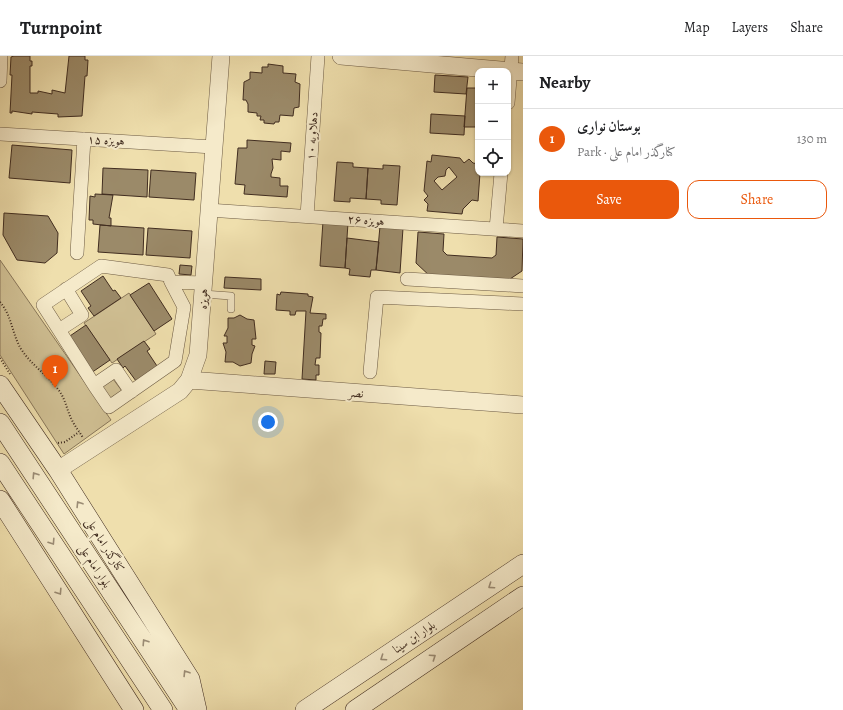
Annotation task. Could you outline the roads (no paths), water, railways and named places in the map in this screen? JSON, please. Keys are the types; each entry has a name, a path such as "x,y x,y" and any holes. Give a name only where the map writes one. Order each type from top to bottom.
{"main road":[{"name":"کنارگذر امام علی","path":"6,381 58,470 190,679 197,710"},
{"name":"بلوار امام علی","path":"0,423 189,710"},
{"name":"بلوار امام علی","path":"0,463 162,710"},
{"path":"0,500 134,710"},
{"name":"بلوار ابن سینا","path":"305,710 523,564"},
{"path":"354,710 523,596"}],"street":[{"path":"0,81 1,56"},
{"name":"هویزه","path":"58,470 180,391 189,380 198,355 221,56"},
{"name":"دهلاویه ۱۰","path":"307,216 318,56"},
{"path":"341,56 515,66 511,87"},
{"name":"هویزه ۱۵","path":"0,134 213,147"},
{"path":"77,253 84,139"},
{"path":"496,229 501,176"},
{"name":"هویزه ۲۶","path":"208,210 523,231"},
{"path":"101,266 168,275 171,282 184,307 175,361 109,407 42,305 101,266"},
{"path":"407,280 523,286"},
{"path":"171,282 204,289"},
{"path":"59,330 82,315 66,289"},
{"path":"370,372 377,297 523,304"},
{"path":"94,385 116,370 131,392"},
{"name":"نصر","path":"189,380 523,405"}],"lane":[{"path":"204,289 230,296 231,309"}],"place":[{"name":"بوستان نواری","path":"55,388"}]}
